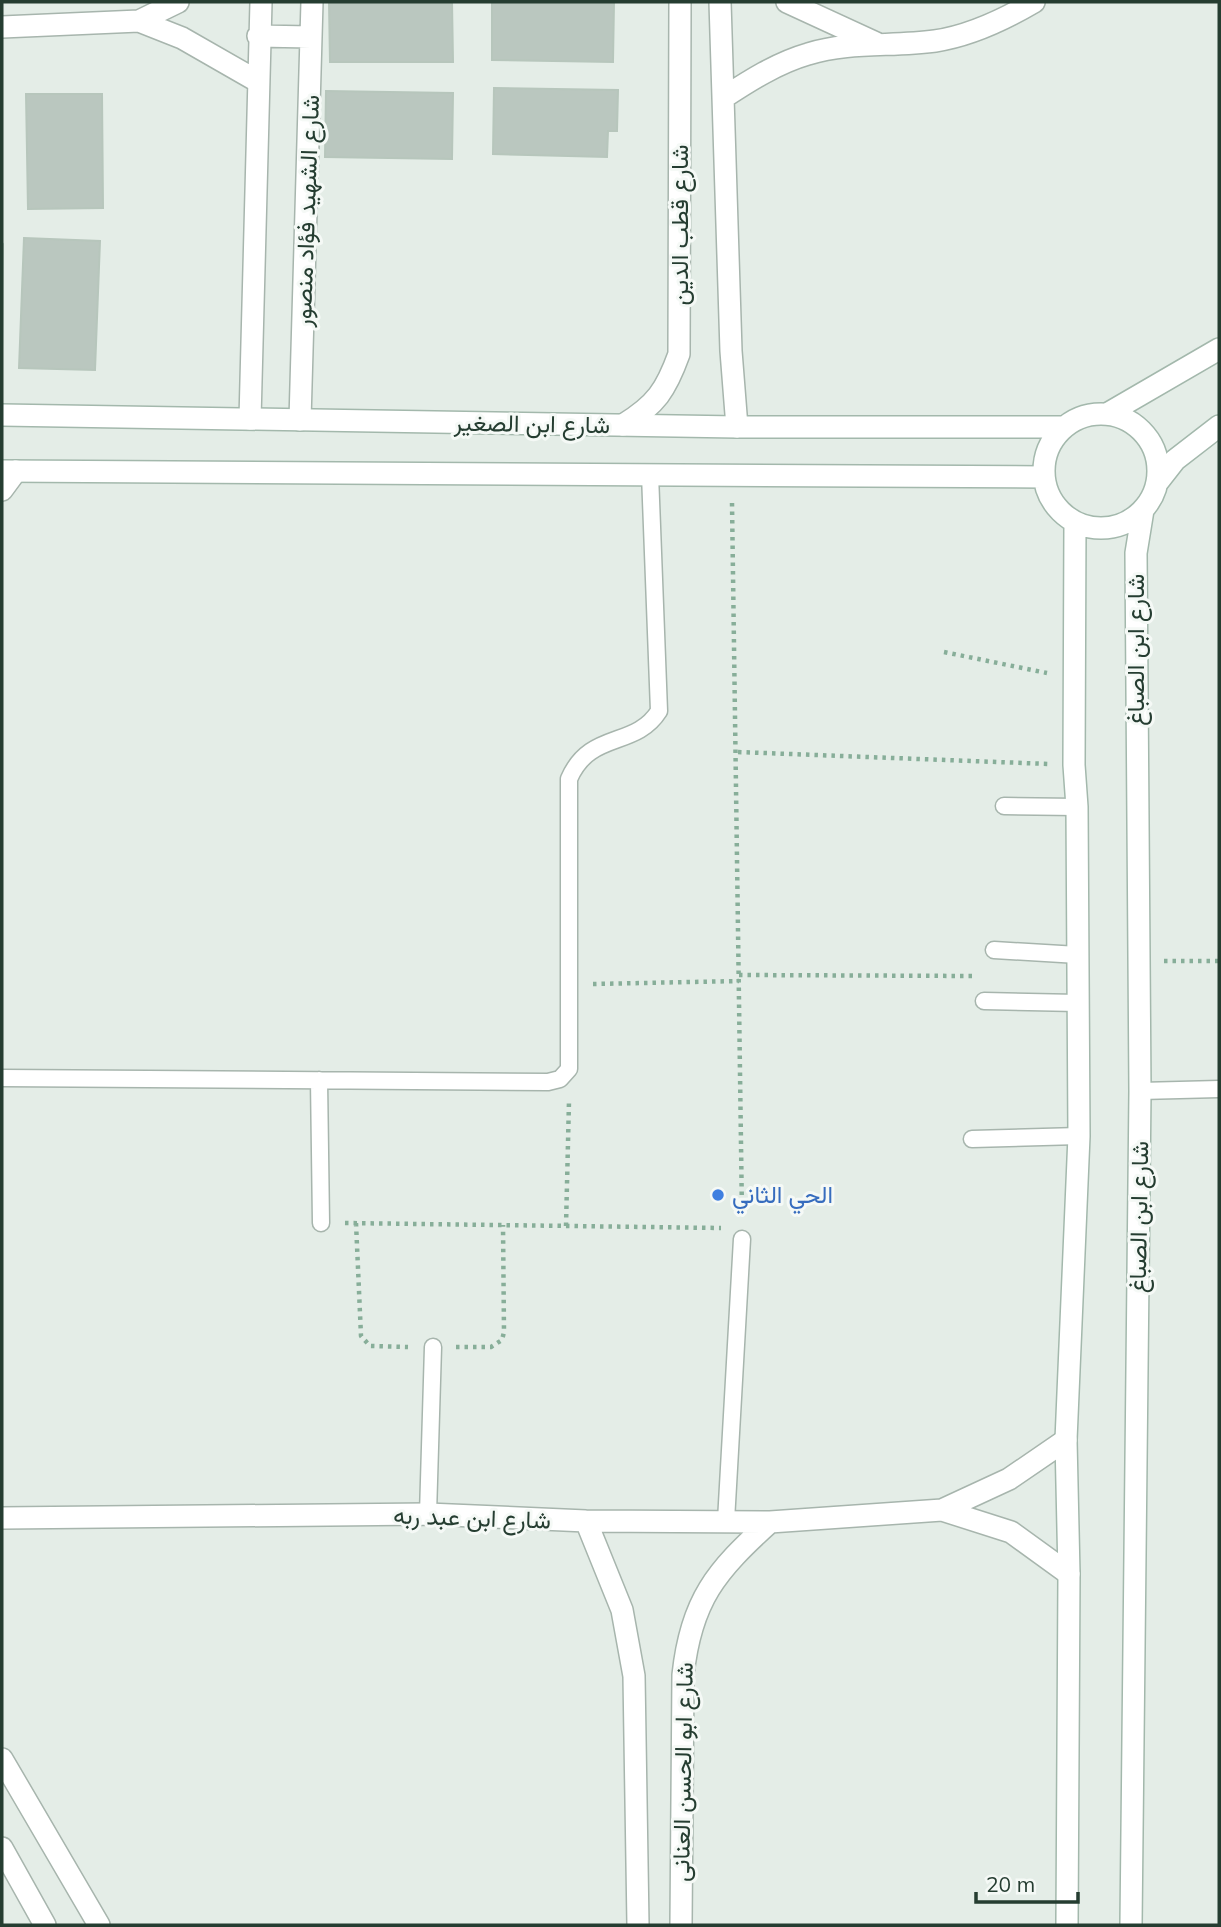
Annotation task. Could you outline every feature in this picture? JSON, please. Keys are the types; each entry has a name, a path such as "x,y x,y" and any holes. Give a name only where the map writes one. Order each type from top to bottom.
{"street":[{"path":"139,21 178,2"},
{"path":"250,419 258,36 261,2"},
{"name":"شارع الشهيد فؤاد منصور","path":"300,420 312,2"},
{"name":"شارع قطب الدين","path":"623,425 649,409 668,384 679,354 680,2"},
{"name":"شارع قطب الدين","path":"720,2 731,351 737,427"},
{"path":"787,2 876,43"},
{"path":"723,98 775,67 809,53 876,43 935,41 979,29 1034,2"},
{"path":"2,26 139,21 182,38 257,81"},
{"path":"258,36 312,37"},
{"path":"1219,349 1107,414 1076,419 1063,427 1051,442 1044,459 1043,477 1054,504 1075,522 1104,529 1119,526 1143,510 1157,484 1175,460 1219,426"},
{"path":"1107,414 1126,419 1141,430 1155,455 1157,484"},
{"name":"شارع ابن الصغير","path":"2,415 737,427 1063,427"},
{"path":"2,490 9,471"},
{"name":"شارع ابن الصغير","path":"9,471 1043,477"},
{"name":"شارع ابن الصباغ","path":"1131,1925 1140,1091 1136,553 1143,510"},
{"path":"1068,1925 1069,1574 1066,1440 1079,1136 1077,807 1073,765 1076,679 1075,522"},
{"name":"شارع ابن عبد ربه","path":"2,1518 428,1514 586,1521 770,1522 942,1510 1009,1479 1066,1440"},
{"name":"شارع ابن عبد ربه","path":"942,1510 1011,1532 1069,1574"},
{"name":"شارع ابو الحسن العنانى","path":"586,1521 622,1609 634,1676 638,1925"},
{"name":"شارع ابو الحسن العنانى","path":"681,1925 683,1675 687,1637 699,1603 731,1557 770,1522"},
{"path":"2,1759 99,1925"},
{"path":"2,1848 45,1925"}],"lane":[{"path":"2,1078 548,1082 560,1079 569,1069 569,779 584,755 650,725 659,711 650,474"},
{"path":"1004,806 1077,807"},
{"path":"994,950 1078,955"},
{"path":"985,1001 1078,1003"},
{"path":"320,1080 321,1223"},
{"path":"1140,1091 1219,1089"},
{"path":"972,1139 1079,1136"},
{"path":"726,1521 743,1234"},
{"path":"428,1514 433,1347"}],"path":[{"path":"321,1223 566,1226 743,1234 731,474"},
{"path":"944,652 1076,679"},
{"path":"737,751 1073,765"},
{"path":"1139,962 1219,961"},
{"path":"739,975 983,976"},
{"path":"570,984 739,981"},
{"path":"566,1226 569,1069"},
{"path":"356,1223 361,1336 370,1346 433,1347 491,1347 502,1340 505,1332 503,1225"}],"building":[{"path":"329,2 452,2 453,62 330,62"},
{"path":"492,2 614,2 613,62 492,60"},
{"path":"494,88 618,90 617,131 608,131 607,157 493,154"},
{"path":"326,91 453,93 452,159 325,157"},
{"path":"26,94 102,94 103,208 28,209"},
{"path":"24,238 100,241 95,370 19,368"},
{"path":"2,243 3,244 2,354"}],"place":[{"name":"الحي الثاني","path":"718,1195"}]}
